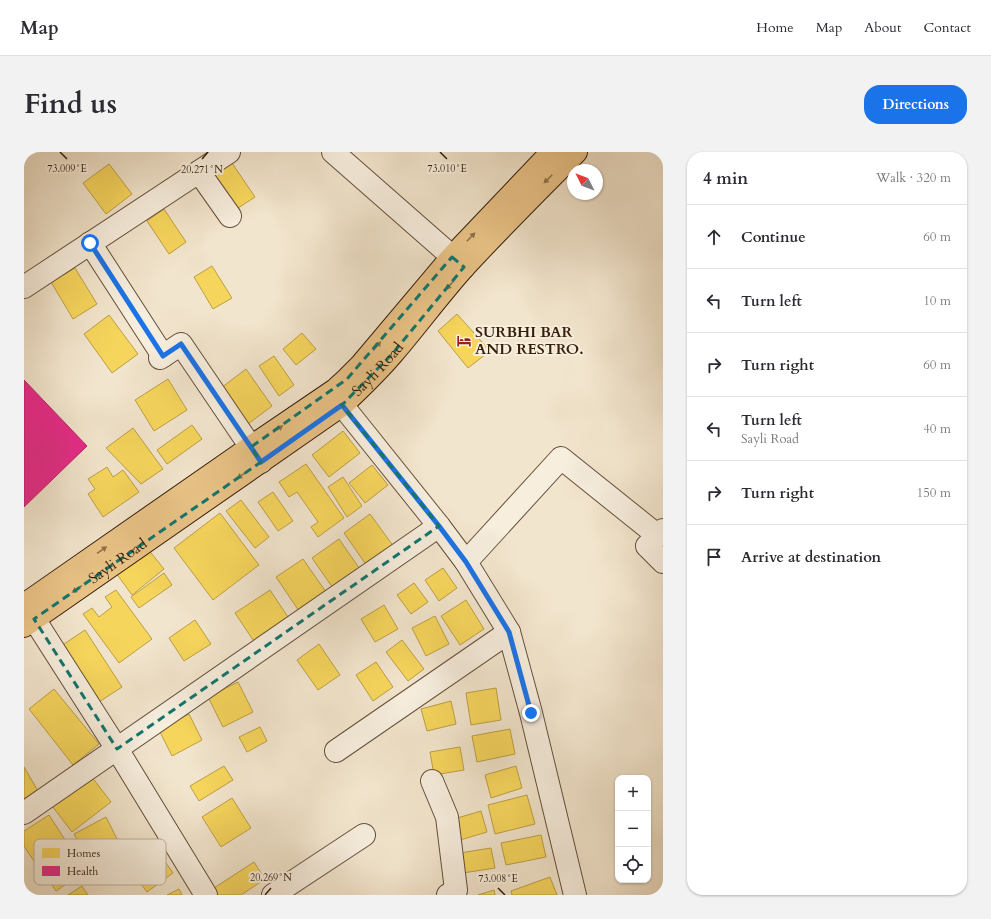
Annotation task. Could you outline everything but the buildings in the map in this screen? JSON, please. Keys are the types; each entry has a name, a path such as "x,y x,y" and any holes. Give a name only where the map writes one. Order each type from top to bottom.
{"main road":[{"path":"256,454 347,379 458,262 552,152"},
{"name":"Sayli Road","path":"27,616 256,454 342,405 393,353 427,311 458,262 536,191 576,152"}],"street":[{"path":"24,287 229,152"},
{"path":"333,152 458,262"},
{"path":"199,172 230,216"},
{"path":"90,243 162,357 181,344 256,454"},
{"path":"342,405 466,562 509,632 531,713 575,895"},
{"path":"466,562 561,458 660,532 647,546 663,562"},
{"path":"24,813 439,526"},
{"path":"27,616 117,749 206,895"},
{"path":"336,751 509,632"},
{"path":"432,781 447,817 454,894"},
{"path":"273,895 364,835"}],"highlighted area":[{"path":"452,257 464,267 393,353 342,405 439,526 117,749 34,619 261,462 251,447 347,379"}],"place":[{"name":"SURBHI BAR AND RESTRO.","path":"464,341"}],"route":[{"path":"90,243 163,356 181,344 261,462 342,405 466,562 509,632 531,713"}]}
